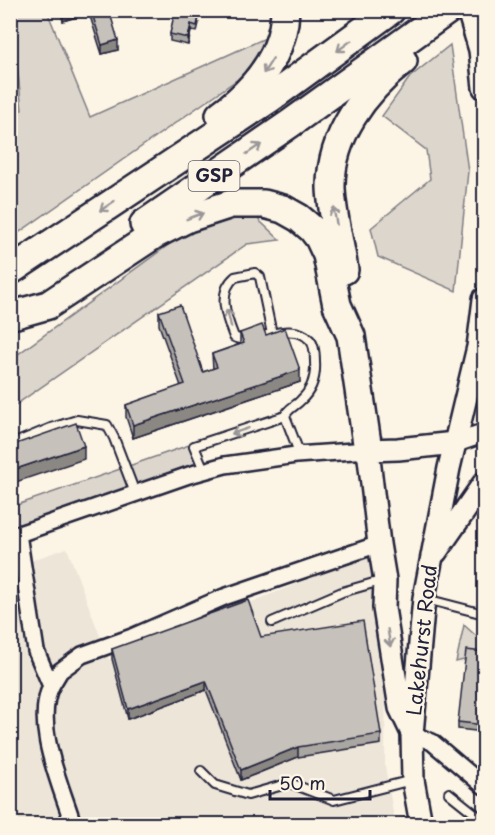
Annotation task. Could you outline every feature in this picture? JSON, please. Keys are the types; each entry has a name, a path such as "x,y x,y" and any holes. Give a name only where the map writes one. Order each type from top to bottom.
{"highway":[{"path":"156,173 260,78 279,44 285,10"},
{"name":"GSP","path":"10,271 269,99 391,10"},
{"name":"GSP","path":"13,316 291,123 448,10"},
{"path":"351,336 353,326 331,188 334,164 341,142 353,114 385,76 466,10"},
{"path":"13,316 48,305 154,235 188,218 231,204 264,204 283,209 299,218 319,238 327,255 337,305 351,336 368,450"}],"main road":[{"path":"466,10 480,50 484,88"},
{"name":"Lakehurst Road","path":"412,734 424,598 455,443 482,333 484,299"},
{"path":"368,450 455,443"},
{"name":"Lakehurst Road","path":"368,450 385,580 384,608 400,708 412,734"},
{"path":"430,563 484,483"},
{"path":"412,734 413,780 422,825"}],"street":[{"path":"455,443 484,434"},
{"path":"51,686 36,651 14,536 204,470 300,455 368,450"},
{"path":"74,825 47,739 45,706 51,686 60,672 82,655 132,637 224,597 379,544"},
{"path":"412,734 432,742 484,786"}],"lane":[{"path":"204,470 194,446 285,416 286,412 312,388 315,373 315,353 310,340 297,333 241,339 234,337 224,299 224,290 235,277 255,273 260,277 272,334"},
{"path":"285,416 300,455"},
{"path":"10,445 77,420 107,425 135,493"},
{"path":"272,622 342,592 385,580"},
{"path":"424,598 484,614"},
{"path":"201,771 215,785 248,795 290,783 334,800 413,780"},
{"path":"449,793 484,822"}],"shaded area":[{"path":"10,11 22,111 11,112 10,112"},
{"path":"11,11 47,11 90,117 272,35 248,72 11,238 10,112 22,110"},
{"path":"450,45 468,171 456,291 378,257 371,228 430,179 426,150 382,116 410,77"},
{"path":"246,208 280,240 247,244 11,408 10,360 182,235"},
{"path":"189,445 198,470 11,531 11,507"},
{"path":"67,548 109,660 373,553 386,632 385,766 395,824 11,824 10,568"},
{"path":"464,625 484,643 484,662 475,657 456,662"}],"building":[{"path":"91,10 109,10 118,40 102,45"},
{"path":"175,10 194,10 193,15 199,16 197,26 191,24 188,38 170,34"},
{"path":"180,305 203,372 217,367 212,354 244,343 240,333 262,325 266,335 285,328 300,370 133,425 126,405 185,384 159,312"},
{"path":"76,423 84,446 10,471 10,446"},
{"path":"248,600 261,637 363,621 381,734 298,747 241,770 206,681 128,709 112,649"},
{"path":"466,650 484,652 484,725 458,722"},
{"path":"406,818 407,825 381,825 381,823"}]}
